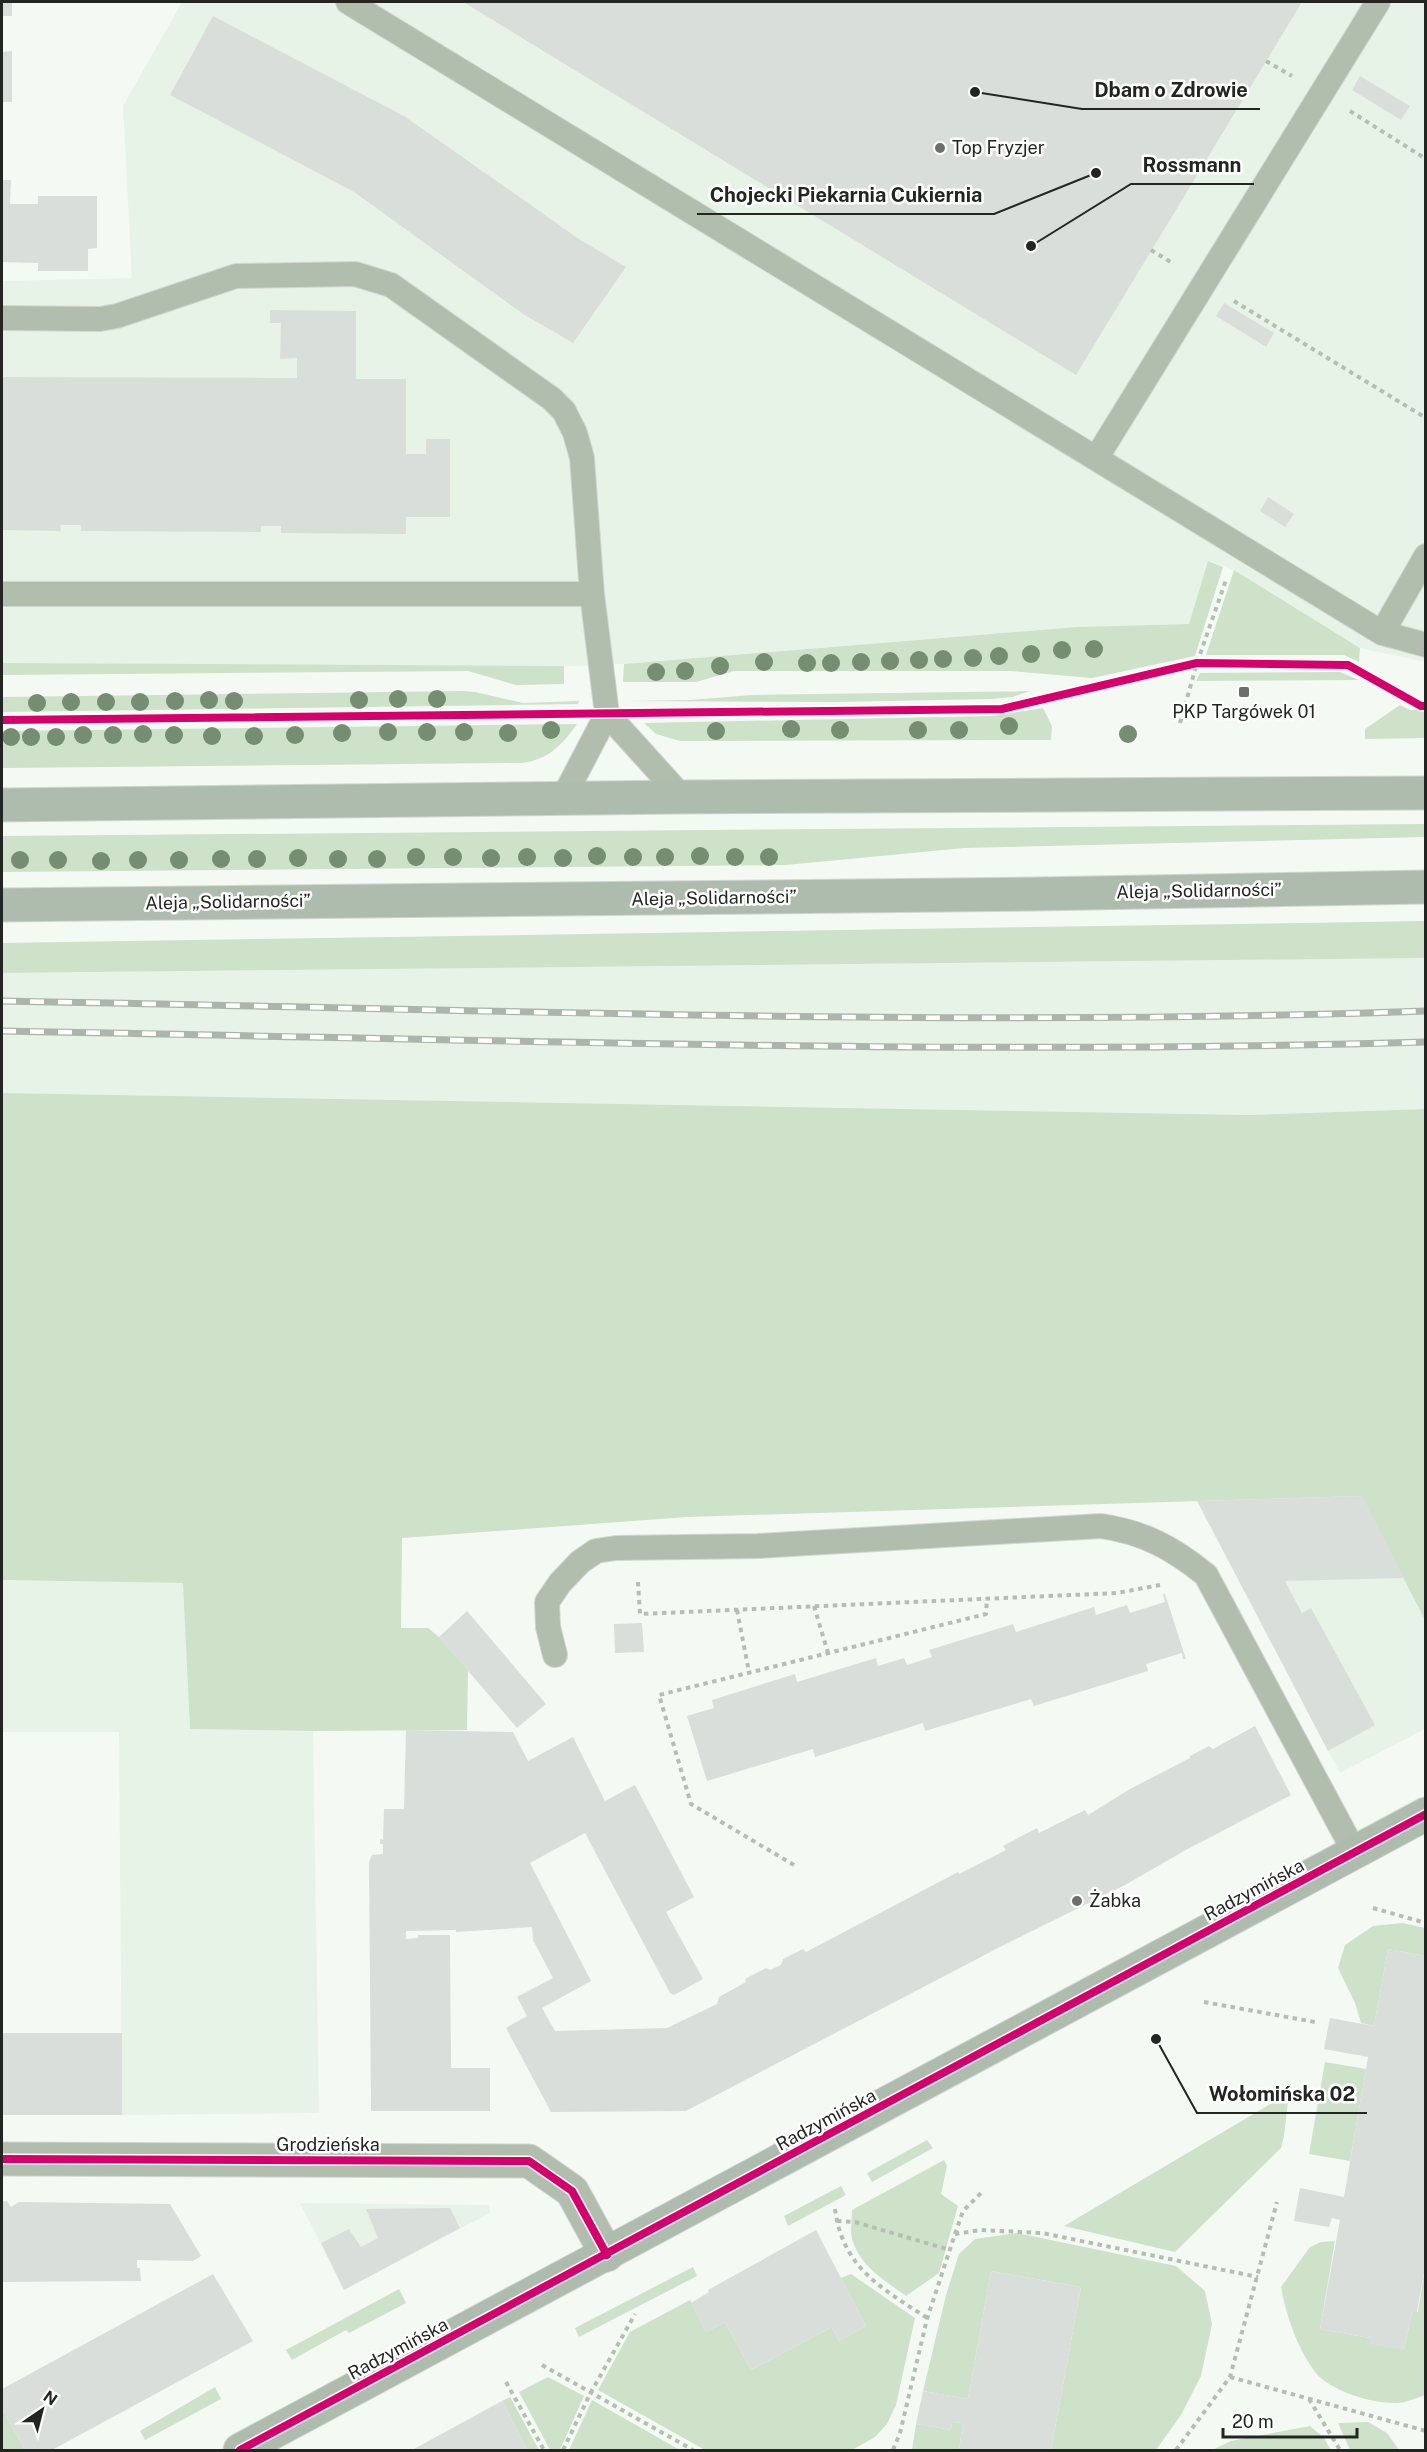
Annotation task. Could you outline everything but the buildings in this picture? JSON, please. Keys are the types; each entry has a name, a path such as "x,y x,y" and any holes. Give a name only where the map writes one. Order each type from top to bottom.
{"main road":[{"path":"2,805 682,797 1425,794"},
{"name":"Aleja „Solidarności”","path":"2,905 988,895 1425,887"},
{"name":"Radzymińska","path":"240,2451 1425,1814"}],"street":[{"name":"Grodzieńska","path":"2,2159 529,2161 572,2191 606,2255"}],"lane":[{"path":"348,2 1382,633 1425,645"},
{"path":"1097,457 1378,2"},
{"path":"2,318 100,319 117,316 236,276 356,274 391,285 552,399 564,411 575,433 582,458 592,594 607,714 562,800"},
{"path":"1382,633 1425,556"},
{"path":"2,594 592,594"},
{"path":"607,714 682,797"},
{"path":"555,1656 548,1628 547,1602 560,1583 596,1551 758,1546 1101,1526 1128,1530 1186,1559 1206,1575 1355,1853"}],"path":[{"path":"1152,250 1425,418"},
{"path":"1180,723 1197,663 1238,545"},
{"path":"1186,666 1209,663"},
{"path":"636,1548 640,1614 1117,1593 1165,1585"},
{"path":"795,1865 691,1804 659,1695 986,1614 987,1598"},
{"path":"814,1606 828,1653"},
{"path":"737,1610 749,1672"},
{"path":"1373,1908 1425,1923"},
{"path":"1204,2002 1315,2022"},
{"path":"893,2451 900,2433 927,2319 955,2234 963,2211 982,2192"},
{"path":"1176,2451 1230,2378 1277,2202"},
{"path":"835,2209 842,2240 862,2272 878,2286 927,2319"},
{"path":"837,2221 855,2222 950,2250"},
{"path":"955,2234 981,2230 1042,2233 1258,2277"},
{"path":"563,2451 590,2394 635,2314"},
{"path":"542,2365 693,2451"},
{"path":"1230,2378 1425,2431"},
{"path":"506,2382 544,2451"},
{"path":"1308,2398 1340,2451"}],"shaded area":[{"path":"182,2 1425,2 1425,662 1360,648 1234,570 1209,561 1189,624 1076,627 624,664 549,667 2,663 2,281 132,278 123,106"},
{"path":"1425,958 1425,1109 1249,1115 2,1093 2,973"},
{"path":"1362,1496 1425,1620 1425,1729 1340,1773 1197,1501"},
{"path":"2,1580 184,1583 190,1729 313,1731 319,2113 122,2115 119,1732 2,1732"},
{"path":"300,2203 489,2205 490,2213 344,2290"}],"green space":[{"path":"1208,561 1223,567 1195,656 1092,678 1011,671 734,671 696,682 623,682 624,664 1076,627 1189,624"},
{"path":"1234,570 1360,648 1359,662 1344,655 1206,655"},
{"path":"2,663 564,666 564,684 516,685 468,671 2,675"},
{"path":"1340,672 1359,680 1196,681 1200,673"},
{"path":"463,691 523,703 579,701 578,704 2,712 2,697"},
{"path":"1030,691 1012,697 992,699 838,702 626,701 690,700 752,695"},
{"path":"1400,705 1410,710 1425,710 1425,738 1365,739 1365,729"},
{"path":"1043,708 1052,726 1051,740 680,741 656,734 644,723 992,716"},
{"path":"577,724 566,739 547,755 522,763 2,768 2,731"},
{"path":"1426,824 1425,837 964,848 786,865 2,872 2,836"},
{"path":"1426,921 1425,958 2,973 2,943"},
{"path":"2,1093 1249,1115 1425,1109 1425,1620 1361,1496 687,1517 402,1538 401,1628 428,1628 468,1670 467,1730 190,1729 183,1583 2,1580"},
{"path":"1403,1923 1425,1928 1425,1956 1388,1949 1374,2026 1361,2023 1355,2003 1338,1968 1345,1945 1373,1926"},
{"path":"1325,2062 1366,2069 1350,2161 1309,2154"},
{"path":"1289,2093 1281,2148 1175,2252 1064,2226"},
{"path":"927,2140 933,2148 872,2182 867,2173"},
{"path":"944,2160 947,2166 941,2194 958,2206 939,2273 906,2296 874,2272 861,2257 852,2239 852,2210"},
{"path":"841,2186 846,2195 788,2226 784,2216"},
{"path":"1017,2233 1176,2266 1205,2291 1212,2324 1201,2376 1181,2415 1156,2450 1051,2450 1081,2287 991,2271 968,2399 923,2391 946,2295 959,2254 975,2239"},
{"path":"1335,2241 1320,2329 1370,2338 1404,2350 1412,2312 1418,2312 1425,2267 1425,2395 1398,2403 1352,2395 1322,2379 1303,2353 1293,2331 1281,2287 1310,2247 1321,2242"},
{"path":"693,2267 697,2276 579,2337 575,2328"},
{"path":"851,2274 915,2318 896,2405 887,2424 875,2437 852,2450 705,2450 598,2390 630,2332 690,2300 706,2332 725,2322 751,2370 832,2327 839,2341 866,2326 841,2278"},
{"path":"399,2289 406,2303 349,2333 346,2330 292,2360 286,2350"},
{"path":"548,2377 584,2396 560,2450 550,2450 519,2392"},
{"path":"215,2387 221,2399 145,2440 140,2431"},
{"path":"510,2397 539,2450 527,2450 502,2401"},
{"path":"592,2400 680,2450 569,2450"},
{"path":"2,2408 25,2450 2,2450"},
{"path":"952,2422 963,2423 959,2450 912,2450 916,2424 951,2430"},
{"path":"1368,2422 1387,2433 1399,2450 1350,2450 1338,2423"},
{"path":"1310,2426 1324,2438 1331,2450 1212,2450 1231,2441"}],"railway":[{"path":"2,1001 892,1017 1070,1018 1426,1011"},
{"path":"2,1031 892,1047 1248,1046 1426,1042"}],"cycle path":[{"path":"2,720 1002,709 1197,663 1348,665 1421,706 1426,706"},
{"path":"240,2450 1426,1814"},
{"path":"2,2159 529,2161 572,2191 607,2255"}],"place":[{"name":"Dbam o Zdrowie","path":"975,92"},
{"name":"Top Fryzjer","path":"940,148"},
{"name":"Chojecki Piekarnia Cukiernia","path":"1096,173"},
{"name":"Rossmann","path":"1031,246"},
{"name":"PKP Targówek 01","path":"1244,692"},
{"name":"Żabka","path":"1077,1901"},
{"name":"Wołomińska 02","path":"1156,2039"}]}
